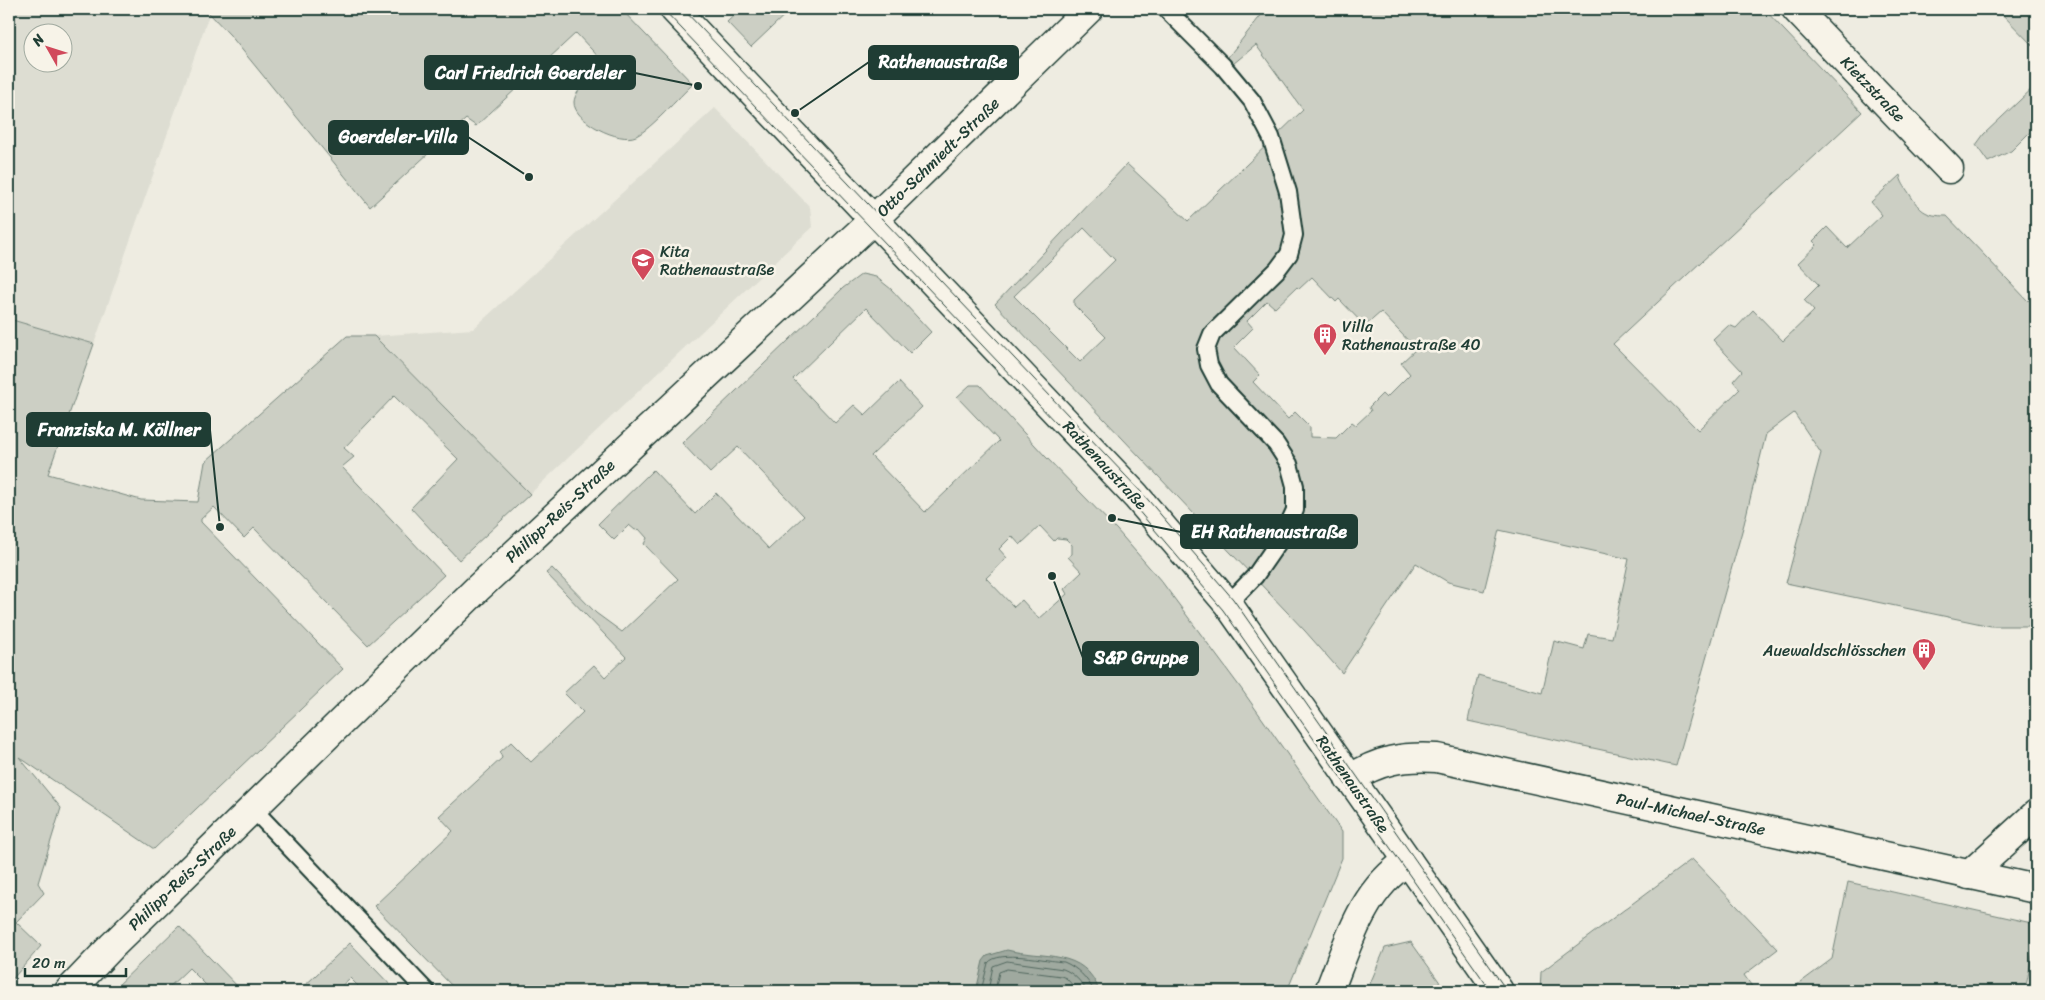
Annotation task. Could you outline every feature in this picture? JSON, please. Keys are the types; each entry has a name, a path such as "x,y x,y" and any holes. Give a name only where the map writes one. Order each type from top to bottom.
{"street":[{"name":"Rathenaustraße","path":"674,9 1136,496 1228,604 1499,991"},
{"name":"Otto-Schmiedt-Straße","path":"873,220 1089,9"},
{"name":"Kietzstraße","path":"1796,9 1949,169"},
{"name":"Philipp-Reis-Straße","path":"69,991 113,945 477,588 873,220"},
{"name":"Paul-Michael-Straße","path":"1349,779 1367,768 1386,761 1411,757 1437,758 2036,889"},
{"path":"1969,875 2036,814"},
{"path":"1329,991 1364,905 1379,884 1408,861"}],"lane":[{"path":"1166,9 1223,66 1252,101 1271,137 1288,192 1294,235 1289,254 1277,270 1212,334 1206,349 1209,365 1219,384 1276,444 1289,464 1295,486 1295,510 1284,534 1255,576 1228,604"},
{"path":"253,808 426,991"}],"shaded area":[{"path":"9,9 211,9 94,344 9,319"},
{"path":"211,9 621,9 693,84 657,120 636,136 629,138 609,134 589,123 576,109 574,102 578,92 606,65 576,33 476,126 466,119 370,207 230,35 209,13"},
{"path":"741,9 791,9 751,47 727,22"},
{"path":"1266,9 1764,9 1862,112 1613,344 1698,430 1740,389 1733,381 1742,371 1713,340 1729,325 1736,328 1753,310 1783,341 1814,311 1804,300 1819,285 1798,263 1817,245 1813,241 1827,227 1847,248 1882,215 1871,202 1900,175 1905,187 1920,208 1933,215 1947,216 2028,301 2036,293 2036,626 1991,626 1786,583 1821,453 1794,413 1766,434 1744,524 1676,766 1468,721 1478,675 1542,693 1554,641 1584,649 1588,634 1612,638 1629,559 1499,530 1484,591 1448,582 1416,563 1342,673 1305,631 995,304 1127,164 1188,221 1303,110 1256,45 1233,64 1228,57","holes":["1084,228 1115,260 1074,300 1074,305 1106,337 1080,362 1014,296","1312,277 1336,302 1339,299 1365,326 1381,312 1416,349 1401,363 1410,374 1386,398 1382,394 1369,407 1371,411 1356,425 1352,422 1336,438 1310,437 1310,427 1295,412 1288,419 1253,382 1260,375 1234,347 1253,328 1247,321 1267,301 1275,308 1297,287 1299,289"]},
{"path":"1997,9 2036,9 2036,49"},
{"path":"2036,85 2036,134 2032,130 2011,151 1988,162 1976,145 1984,134"},
{"path":"715,108 810,207 812,227 530,494 374,336 473,329"},
{"path":"862,274 876,277 891,289 931,332 910,353 866,308 793,379 835,423 854,405 865,415 899,382 922,407 871,456 925,512 999,441 957,397 970,385 980,385 1045,456 1117,530 1162,582 1240,687 1342,832 1342,858 1287,991 457,991 374,906 453,831 439,816 502,758 500,752 511,742 531,762 583,712 564,693 594,665 605,677 626,657 546,573 552,568 596,613 622,632 678,579 644,544 647,538 639,529 635,530 629,525 614,540 598,524 653,470 695,514 716,493 769,549 804,516 738,447 710,473 682,443 843,288","holes":["1040,526 1054,541 1057,538 1066,539 1072,545 1072,554 1068,557 1082,572 1064,589 1067,594 1039,619 1022,600 1014,607 986,578 1007,558 999,549 1012,536 1020,545"]},
{"path":"9,319 94,344 48,474 141,500 198,502 205,462 347,336 374,336 530,494 459,560 411,508 458,459 394,396 344,448 354,457 342,467 444,575 368,645 254,528 244,538 214,507 201,519 201,522 343,669 154,849 19,757 61,808 38,883 44,893 16,922 41,946 9,983"},
{"path":"1692,859 1778,949 1744,975 1753,988 1749,991 1540,991 1541,972"},
{"path":"1848,882 2036,924 2036,937 2025,991 1789,991 1832,959"},
{"path":"179,926 242,991 212,991 189,968 165,991 112,991"},
{"path":"1411,942 1446,991 1367,991 1385,948"},
{"path":"350,943 396,991 363,991 350,978 336,991 299,991"}],"water":[{"path":"1007,950 1061,958 1073,962 1084,968 1092,977 1099,991 976,991 983,961 987,956"}],"tram line":[{"path":"663,9 1131,502 1223,610 1491,991"},
{"path":"683,9 1143,494 1233,599 1507,991"}],"place":[{"name":"Carl Friedrich Goerdeler","path":"698,86"},
{"name":"Rathenaustraße","path":"795,113"},
{"name":"Goerdeler-Villa","path":"529,177"},
{"name":"Kita Rathenaustraße","path":"643,281"},
{"name":"Villa Rathenaustraße 40","path":"1325,356"},
{"name":"EH Rathenaustraße","path":"1112,518"},
{"name":"Franziska M. Köllner","path":"220,527"},
{"name":"S&P Gruppe","path":"1052,576"},
{"name":"Auewaldschlösschen","path":"1924,671"}]}
